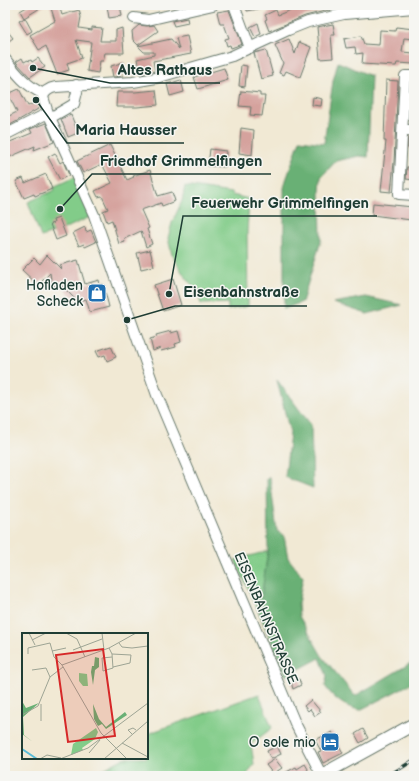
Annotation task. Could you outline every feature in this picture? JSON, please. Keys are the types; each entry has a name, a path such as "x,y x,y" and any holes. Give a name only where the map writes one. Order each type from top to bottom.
{"main road":[{"path":"321,776 336,771 414,724"}],"street":[{"path":"134,18 148,20 213,5"},
{"path":"234,5 250,48"},
{"path":"5,59 19,76 31,87 44,94 48,89 56,87 133,82 156,78 232,56 288,30 320,19 344,14 414,8"},
{"path":"414,76 405,76 399,194 414,195"},
{"path":"5,135 74,104 77,92 76,85"},
{"name":"EISENBAHNSTRASSE","path":"44,94 44,102 49,116 94,215 157,395 298,728 321,776"},
{"path":"403,130 414,130"}],"green space":[{"path":"338,62 371,76 368,157 359,156 336,161 321,177 321,241 302,302 284,309 284,186 300,140 324,143 333,81"},
{"path":"75,177 92,216 62,230 41,237 28,202 55,190 53,187"},
{"path":"185,186 231,193 232,195 249,199 247,232 248,306 228,310 228,303 201,304 198,293 182,272 172,255 168,238 172,223 182,201"},
{"path":"366,297 402,305 367,314 333,303"},
{"path":"277,380 311,425 313,488 285,477 290,433"},
{"path":"269,477 277,531 284,536 288,558 303,577 298,604 299,616 322,656 355,696 414,661 414,682 360,710 344,705 328,691 325,686 327,676 320,658 286,676 259,613 268,551 267,479"},
{"path":"268,551 259,613 235,560"},
{"path":"259,694 272,728 251,744 254,764 246,776 91,776 122,759 148,759 148,734"}],"building":[{"path":"30,5 45,5 24,18 20,11"},
{"path":"50,5 59,5 62,15 79,10 81,17 79,28 92,30 92,27 102,28 100,41 116,41 116,30 122,28 124,53 105,53 103,61 100,61 98,73 87,71 91,42 76,40 82,58 67,63 69,70 57,74 46,46 39,50 30,35 55,21"},
{"path":"120,5 122,16 109,18 107,6"},
{"path":"246,5 264,5 264,8 247,11"},
{"path":"309,5 340,5 341,7 305,16 269,31 265,20 267,19 265,15 276,10 278,15 298,7"},
{"path":"229,10 242,44 231,48 230,45 227,46 225,39 229,38 224,24 220,24 217,12"},
{"path":"25,18 32,31 27,34 19,21"},
{"path":"187,18 188,23 174,26 172,21"},
{"path":"258,23 261,34 255,37 250,27"},
{"path":"333,24 335,35 331,35 333,58 320,59 317,27"},
{"path":"139,25 154,25 158,31 138,45 133,40 132,31"},
{"path":"396,27 414,29 414,39 404,38 402,52 414,53 414,64 397,63 396,66 362,64 363,53 356,54 355,47 346,48 344,39 361,36 364,44 379,45 380,30 395,31"},
{"path":"5,28 13,38 5,44"},
{"path":"187,36 191,54 153,61 155,71 140,74 137,59 154,55 154,52 144,52 138,46 171,39 179,49 176,38"},
{"path":"289,39 295,54 299,42 311,47 300,77 286,71 284,75 279,73 283,63 275,45"},
{"path":"266,50 273,76 261,79 254,53"},
{"path":"22,58 24,62 31,60 32,62 38,58 45,67 30,77 16,62"},
{"path":"124,62 123,76 113,77 111,66"},
{"path":"241,65 247,66 245,87 239,86"},
{"path":"224,68 228,80 198,89 194,77"},
{"path":"181,80 184,92 170,96 167,84"},
{"path":"386,80 398,81 391,192 381,191 386,141 384,141"},
{"path":"411,83 414,83 414,97 410,96"},
{"path":"19,89 28,106 36,102 38,109 5,128 5,118 17,112 8,94"},
{"path":"156,90 158,105 116,107 117,92"},
{"path":"241,91 260,93 260,96 265,96 262,116 250,115 251,107 239,106"},
{"path":"313,97 322,99 321,106 312,105"},
{"path":"71,115 78,133 68,137 61,119"},
{"path":"46,123 54,142 34,150 35,146 5,159 5,144 32,133 30,129"},
{"path":"241,128 254,130 252,155 239,153"},
{"path":"408,136 414,136 414,149 408,148"},
{"path":"110,145 127,180 134,177 133,176 150,170 158,196 172,192 175,201 162,206 161,203 141,210 149,228 147,229 152,244 146,247 141,231 124,239 125,242 119,244 112,220 107,222 103,211 108,209 102,196 98,197 95,191 112,183 102,164 83,173 77,161"},
{"path":"210,149 226,151 225,167 208,166"},
{"path":"55,153 60,163 63,161 69,175 60,180 48,157"},
{"path":"407,167 414,167 414,180 406,179"},
{"path":"46,174 52,189 35,196 34,194 24,198 16,181 23,178 25,183"},
{"path":"373,203 413,207 411,220 372,215"},
{"path":"59,218 66,236 56,240 50,224 54,223 53,220"},
{"path":"85,227 86,232 91,230 96,242 85,247 84,244 79,246 73,233"},
{"path":"150,250 154,266 141,269 137,253"},
{"path":"47,255 61,269 60,265 78,260 85,284 99,280 100,285 103,284 109,307 90,312 86,299 77,301 60,284 52,286 50,273 38,285 22,270 34,258 40,264"},
{"path":"173,279 181,305 163,311 154,285"},
{"path":"171,331 171,333 178,331 181,342 175,344 176,347 161,351 160,348 153,351 150,339 157,337 156,335"},
{"path":"111,346 116,357 107,361 105,355 99,357 96,351"},
{"path":"299,679 301,685 293,689 291,682"},
{"path":"311,700 321,712 315,716 310,709 308,711 304,706"},
{"path":"363,729 368,738 360,743 355,734"},
{"path":"332,732 343,753 323,763 318,752 321,751 315,740"},
{"path":"277,746 281,754 271,759 267,751"},
{"path":"275,759 282,768 273,774 266,765"},
{"path":"305,764 308,769 306,773 300,776 279,776 296,767 297,769"}],"waterway":[{"path":"354,773 357,776"}],"railway":[{"path":"388,776 414,760"},
{"path":"410,776 414,774"}],"place":[{"name":"Altes Rathaus","path":"33,68"},
{"name":"Maria Hausser","path":"36,100"},
{"name":"Friedhof Grimmelfingen","path":"60,209"},
{"name":"Hofladen Scheck","path":"97,293"},
{"name":"Feuerwehr Grimmelfingen","path":"169,294"},
{"name":"Eisenbahnstraße","path":"127,320"},
{"name":"O sole mio","path":"330,742"}]}
